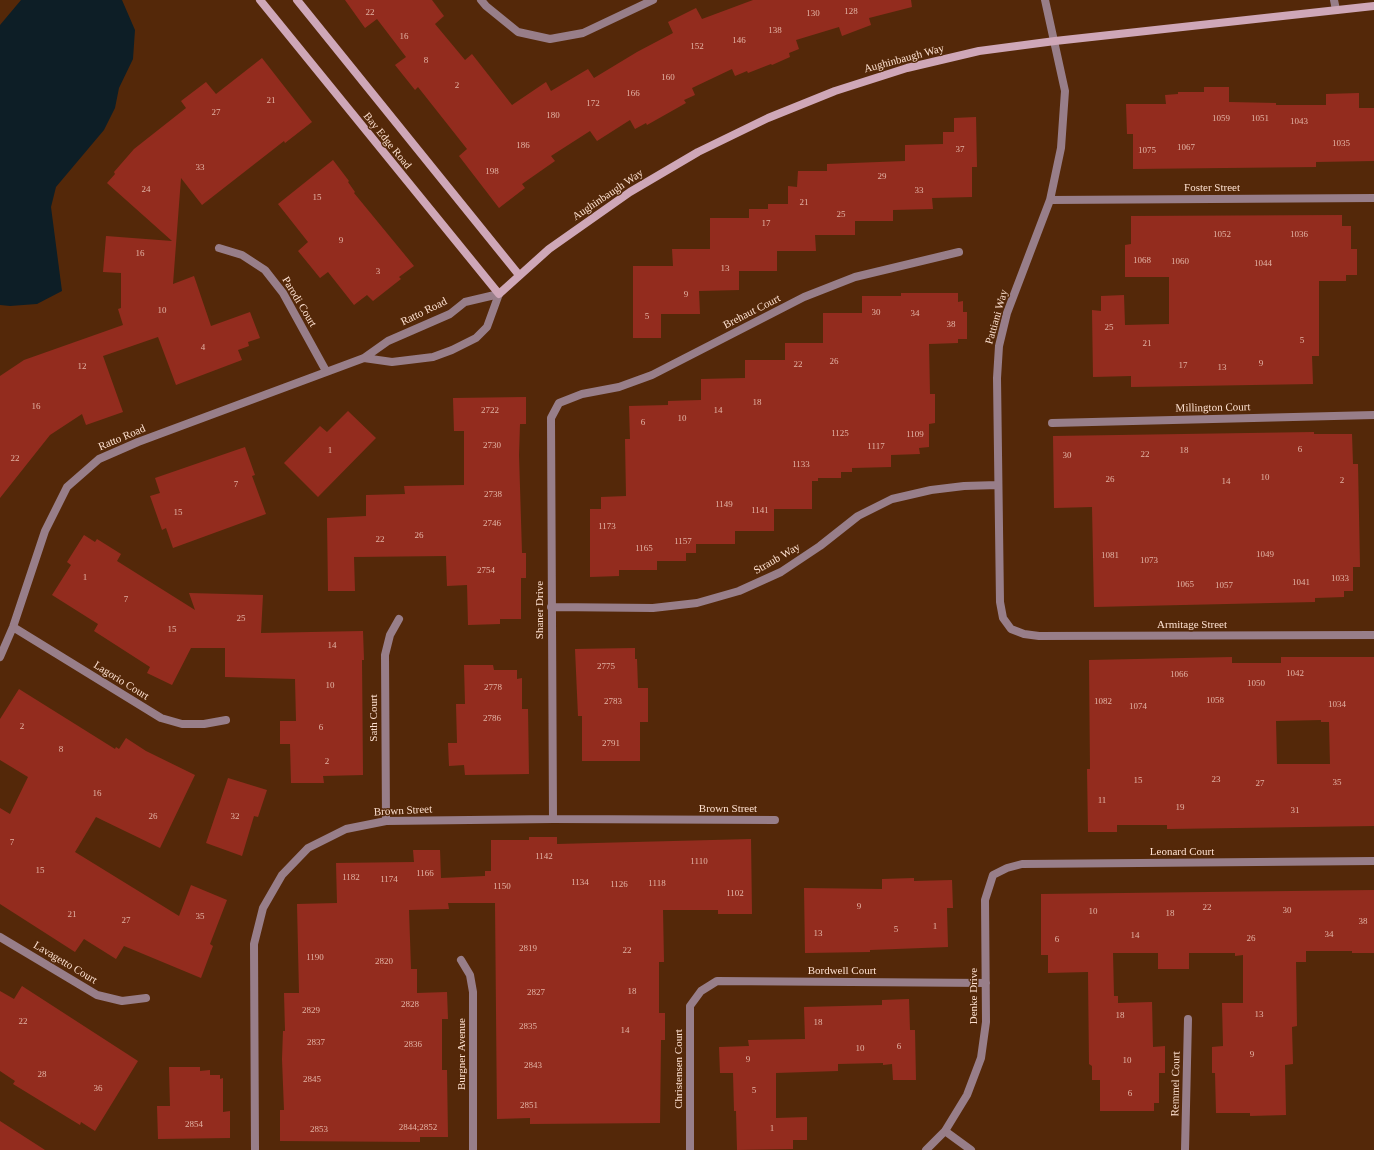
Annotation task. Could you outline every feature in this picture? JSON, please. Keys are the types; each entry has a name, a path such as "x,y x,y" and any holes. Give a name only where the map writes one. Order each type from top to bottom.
{"main road":[{"name":"Bay Edge Road","path":"260,0 499,294"},
{"name":"Bay Edge Road","path":"297,0 519,275"},
{"name":"Aughinbaugh Way","path":"499,294 549,249 630,192 698,152 768,118 835,91 907,68 979,51 1055,41 1374,6"}],"street":[{"path":"481,0 518,32 550,38 583,33 653,0"},
{"name":"Pattiani Way","path":"1011,629 1003,618 1000,602 997,378 999,346 1007,313 1050,200 1061,148 1065,91 1045,0"},
{"path":"1334,0 1336,10"},
{"name":"Foster Street","path":"1050,200 1374,198"},
{"name":"Parodi Court","path":"219,248 242,255 265,270 283,293 326,371"},
{"name":"Brehaut Court","path":"559,403 582,394 619,387 652,375 804,297 855,277 959,252"},
{"name":"Ratto Road","path":"364,358 392,362 433,357 452,350 476,338 487,328 499,294"},
{"name":"Ratto Road","path":"0,657 13,627 45,531 67,487 99,459 138,442 364,358 388,341 450,314 465,302 499,294"},
{"name":"Shaner Drive","path":"553,819 551,418 559,403"},
{"name":"Millington Court","path":"1052,423 1374,415"},
{"name":"Straub Way","path":"551,606 653,608 697,603 740,591 781,572 820,546 858,516 892,500 931,490 964,486 998,485"},
{"name":"Sath Court","path":"386,821 385,655 390,635 399,619"},
{"name":"Lagorio Court","path":"13,627 161,718 182,724 204,724 226,720"},
{"name":"Armitage Street","path":"1011,629 1024,634 1039,636 1374,635"},
{"name":"Brown Street","path":"255,1150 254,944 263,908 282,875 308,848 346,829 386,821 553,819 775,820"},
{"name":"Leonard Court","path":"993,875 1007,868 1022,864 1374,861"},
{"name":"Denke Drive","path":"926,1150 945,1131 967,1095 980,1058 986,1022 985,900 993,875"},
{"name":"Lavagetto Court","path":"0,937 97,995 122,1001 146,998"},
{"name":"Burgner Avenue","path":"461,960 470,975 473,992 474,1150"},
{"name":"Bordwell Court","path":"701,991 717,981 986,983"},
{"name":"Christensen Court","path":"690,1150 690,1006 701,991"},
{"name":"Remmel Court","path":"1185,1150 1188,1019"},
{"path":"945,1131 971,1150"}],"water":[{"path":"21,0 122,0 135,30 133,59 119,88 115,108 104,130 56,187 51,207 62,291 37,304 10,306 0,305 0,25"}],"building":[{"path":"345,0 432,0 444,16 435,24 465,60 472,54 512,105 546,82 551,91 588,69 594,78 637,52 673,33 668,22 696,8 702,19 753,0 911,0 912,7 869,18 871,25 842,36 839,27 796,40 799,49 789,53 790,57 772,65 771,64 748,73 747,71 735,76 732,69 692,88 695,95 684,100 686,103 647,125 646,123 635,129 630,120 597,141 590,131 551,156 555,161 522,184 525,188 499,208 459,156 467,149 418,87 415,90 395,65 406,57 377,19 365,28"},
{"path":"262,58 312,122 285,143 284,141 202,205 181,178 173,284 194,276 211,326 250,312 260,338 248,342 249,346 238,350 242,360 176,385 158,337 103,356 123,412 86,425 82,414 50,435 0,498 0,376 24,360 123,325 118,309 121,308 121,273 103,272 106,236 172,241 107,183 115,174 114,172 134,149 186,108 181,101 206,82 216,94"},
{"path":"1204,87 1229,87 1229,102 1276,103 1276,105 1326,105 1326,94 1359,93 1359,108 1374,108 1374,161 1316,162 1316,167 1133,169 1133,134 1127,134 1126,104 1166,104 1165,95 1178,94 1178,92 1204,92"},
{"path":"976,117 977,167 972,167 972,197 932,198 933,209 893,210 893,221 855,221 855,235 815,235 816,251 777,251 777,271 739,271 739,290 699,291 700,314 661,314 661,338 633,338 633,266 673,266 672,249 710,249 710,218 749,218 749,209 768,209 768,204 788,204 788,186 797,187 798,171 827,171 827,164 905,161 905,145 943,144 943,132 954,132 954,118"},
{"path":"333,160 349,181 348,182 355,192 354,193 414,266 399,277 401,279 373,301 367,295 354,305 328,272 320,278 298,251 308,242 278,204"},
{"path":"1342,215 1342,226 1351,226 1351,249 1357,249 1357,275 1346,275 1346,281 1319,281 1319,356 1312,356 1313,384 1131,387 1131,376 1093,377 1092,310 1101,311 1101,296 1124,295 1125,325 1169,324 1169,277 1125,277 1125,245 1131,244 1131,216"},
{"path":"901,293 958,293 958,302 963,301 963,312 967,312 967,339 958,339 958,343 929,344 930,394 935,394 935,423 929,424 929,447 919,448 920,454 891,455 891,467 852,468 852,472 841,472 841,478 818,478 818,481 812,481 812,509 774,509 774,531 735,531 735,544 696,544 696,553 686,553 686,561 657,561 657,570 619,570 619,576 590,577 590,509 601,509 601,497 626,496 625,439 630,439 629,406 668,405 668,401 701,400 701,379 745,378 745,360 785,360 785,343 823,343 823,313 862,313 862,296 901,296"},
{"path":"526,397 526,424 520,424 519,455 522,553 526,553 526,578 521,578 521,619 500,619 500,624 468,625 467,585 447,586 446,556 354,557 355,591 328,591 327,518 366,516 366,495 405,494 404,486 464,485 464,431 454,431 453,398"},
{"path":"348,411 376,438 318,497 284,463 320,426 327,432"},
{"path":"1314,432 1314,434 1352,434 1353,464 1358,464 1360,567 1353,567 1353,591 1344,591 1344,597 1315,598 1315,602 1094,607 1092,507 1054,508 1053,436"},
{"path":"245,447 255,475 252,476 266,514 173,548 166,528 162,530 150,496 160,493 155,478"},
{"path":"84,535 95,542 97,539 121,554 117,561 195,610 189,593 263,595 261,633 363,631 363,775 323,776 324,783 291,783 290,744 280,744 280,721 296,721 295,679 225,677 225,648 191,648 172,685 147,673 150,667 94,631 98,624 52,595 71,565 67,562"},
{"path":"635,648 638,688 648,688 648,722 640,722 640,761 582,761 582,716 578,716 575,649"},
{"path":"1232,657 1232,663 1281,663 1281,657 1374,657 1374,826 1167,829 1167,825 1117,825 1117,832 1088,832 1087,769 1090,769 1089,660","holes":["1321,720 1321,722 1329,722 1330,764 1277,764 1276,721"]},
{"path":"464,665 493,665 494,670 517,670 517,679 522,678 522,709 528,709 529,774 465,775 464,765 449,766 448,743 457,743 456,704 465,704"},
{"path":"19,689 115,749 116,747 119,749 126,738 146,751 195,775 160,848 96,817 75,852 179,916 191,885 227,900 210,944 213,946 201,978 124,946 116,959 84,939 75,952 0,904 0,808 10,814 28,777 0,760 0,719"},
{"path":"228,778 267,790 258,817 254,816 242,856 206,843"},
{"path":"529,837 557,837 557,844 751,839 752,914 718,914 718,910 663,910 664,962 659,962 659,1013 665,1013 665,1040 661,1040 660,1123 530,1124 530,1118 497,1119 495,903 448,903 449,909 409,910 411,969 417,969 417,993 447,992 448,1019 442,1019 442,1070 447,1070 448,1137 420,1137 420,1142 280,1141 280,1110 284,1110 282,1059 283,1031 285,1031 284,993 299,993 297,904 337,903 336,863 414,862 413,850 440,850 441,878 485,876 485,871 491,871 491,840 529,840"},
{"path":"914,878 914,881 952,880 953,908 947,908 948,947 870,950 870,952 805,953 804,888 882,889 882,879"},
{"path":"1374,890 1374,953 1352,953 1352,951 1306,951 1306,962 1296,962 1297,1026 1292,1027 1293,1064 1285,1065 1286,1115 1250,1116 1250,1113 1216,1113 1215,1073 1212,1073 1212,1047 1223,1046 1222,1003 1243,1003 1243,955 1235,956 1235,953 1189,953 1189,969 1158,969 1158,953 1113,953 1114,996 1118,996 1118,1003 1152,1002 1153,1047 1165,1046 1165,1073 1159,1073 1159,1103 1154,1103 1154,1111 1100,1111 1100,1080 1092,1080 1092,1066 1089,1064 1088,972 1048,973 1048,955 1041,955 1041,894"},
{"path":"22,986 138,1061 95,1131 81,1122 80,1125 13,1084 15,1081 0,1071 0,991 14,999"},
{"path":"909,999 910,1030 915,1030 916,1080 893,1080 892,1064 883,1065 883,1063 838,1064 838,1071 776,1073 776,1118 807,1117 807,1140 793,1140 793,1149 737,1150 733,1073 720,1073 719,1047 749,1046 748,1040 805,1039 804,1007 882,1005 882,1000"},
{"path":"169,1067 200,1067 200,1071 210,1070 210,1075 220,1075 220,1079 223,1078 223,1112 230,1111 230,1138 158,1139 157,1106 170,1106"},
{"path":"0,1121 45,1150 0,1150"}]}
